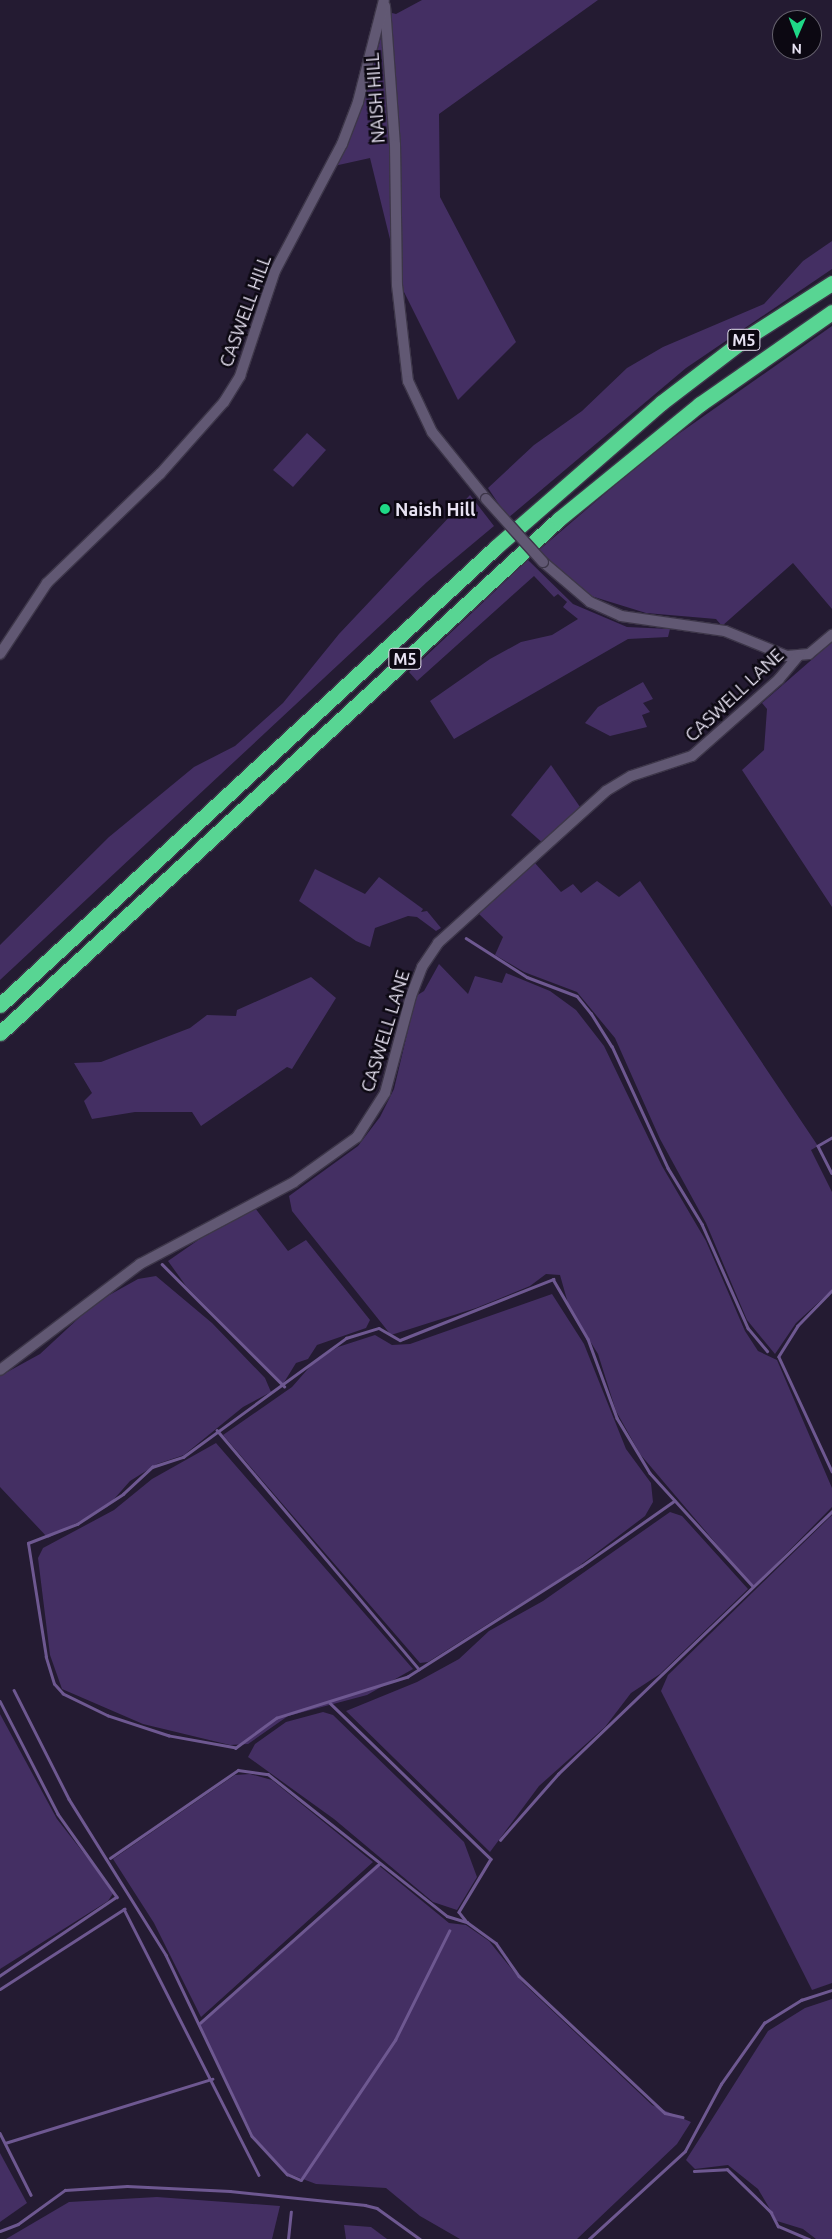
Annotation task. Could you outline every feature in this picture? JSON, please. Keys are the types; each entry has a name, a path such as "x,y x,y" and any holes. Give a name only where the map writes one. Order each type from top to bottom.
{"highway":[{"name":"M5","path":"0,1005 496,547 661,403 746,338 832,283"},
{"name":"M5","path":"0,1033 559,519 700,404 832,312"}],"street":[{"name":"NAISH HILL","path":"384,0 395,145 397,285 408,381 432,432 486,499 543,562 590,602 621,616 725,631 781,655 798,656"},
{"name":"CASWELL HILL","path":"0,654 47,583 160,474 224,402 240,376 275,271 342,144 358,102 384,0"},
{"path":"798,656 813,651 832,635"},
{"name":"CASWELL LANE","path":"0,1370 140,1264 294,1182 357,1137 385,1092 411,996 422,967 438,943 606,791 631,776 692,756 780,679 798,656"}],"shaded area":[{"path":"422,0 598,0 439,114 440,197 516,342 458,400 402,288 370,158 334,166 362,105 388,12 396,14"},
{"path":"832,241 832,269 686,368 508,518 488,488 534,445 582,411 627,368 663,347 764,304 803,261"},
{"path":"832,326 832,609 793,563 722,626 716,619 646,613 591,596 538,551 657,449"},
{"path":"307,433 326,450 293,487 273,470"},
{"path":"470,495 494,526 427,582 0,980 0,945 109,837 194,767 235,746 283,703 339,634"},
{"path":"528,560 573,604 627,627 670,629 668,637 628,639 454,739 430,701 490,659 521,642 552,635 578,619 563,607 567,602 558,594 554,597 534,576 417,681 409,672"},
{"path":"832,642 832,907 742,770 764,750 767,709 762,703"},
{"path":"643,682 653,699 643,703 650,712 642,715 647,727 610,736 585,723 598,707"},
{"path":"551,765 580,807 545,845 511,815"},
{"path":"534,862 561,892 573,884 581,893 597,881 619,897 640,881 818,1146 811,1150 832,1192 832,1290 796,1323 775,1354 747,1320 706,1223 660,1139 615,1038 577,992 524,972 495,955 503,937 479,914"},
{"path":"315,869 365,894 379,877 423,909 421,912 427,911 441,928 436,931 417,917 408,916 375,928 370,947 356,941 299,901"},
{"path":"439,964 468,994 475,976 502,983 506,973 550,991 576,1010 604,1046 662,1166 706,1241 745,1331 758,1351 777,1360 832,1488 832,1507 753,1587 640,1454 616,1411 598,1354 569,1307 560,1275 546,1274 530,1286 476,1308 391,1335 292,1211 289,1196 358,1146 380,1117 394,1089 416,996 424,991"},
{"path":"311,977 336,998 292,1069 287,1067 201,1126 192,1112 135,1112 92,1119 84,1101 92,1093 74,1063 101,1062 190,1028 207,1015 236,1016 237,1010"},
{"path":"255,1208 288,1251 306,1240 370,1320 366,1328 317,1345 308,1359 296,1363 283,1384 186,1286 168,1261 217,1227"},
{"path":"156,1276 212,1323 265,1378 271,1392 243,1407 184,1455 157,1464 130,1481 107,1507 48,1538 0,1487 0,1376 40,1354 95,1303 138,1279"},
{"path":"552,1294 584,1344 626,1449 651,1483 653,1502 645,1516 575,1569 428,1662 420,1663 223,1435 292,1387 314,1362 338,1347 375,1335 392,1345 410,1344"},
{"path":"216,1443 413,1669 367,1695 288,1716 248,1744 230,1745 143,1724 62,1689 50,1655 38,1558 43,1548 114,1510 152,1479"},
{"path":"670,1512 682,1516 748,1589 660,1674 631,1693 605,1727 539,1786 490,1852 346,1711 417,1682 459,1659 489,1631 543,1601"},
{"path":"832,1515 832,1983 812,1990 661,1691 668,1675"},
{"path":"323,1712 333,1715 464,1842 477,1877 457,1910 433,1902 334,1819 248,1757 255,1744 286,1722"},
{"path":"0,1714 57,1819 114,1892 108,1901 0,1969"},
{"path":"250,1774 272,1780 373,1862 201,2017 154,1923 113,1859 235,1775"},
{"path":"377,1864 449,1923 466,1925 489,1941 523,1983 652,2105 691,2122 677,2144 577,2239 460,2239 420,2216 386,2188 316,2184 287,2173 254,2137 199,2026"},
{"path":"832,1999 832,2239 816,2239 803,2229 777,2221 758,2189 728,2165 695,2169 686,2160 768,2031 805,2008"},
{"path":"0,2153 27,2203 0,2222"},
{"path":"157,2197 280,2206 272,2239 6,2239 69,2202"},
{"path":"344,2225 371,2227 387,2239 346,2239"}],"waterway":[{"path":"466,938 527,977 577,996 591,1013 612,1046 668,1168 702,1224 748,1328 767,1351"},
{"path":"832,1138 818,1146 832,1173"},
{"path":"162,1264 284,1386"},
{"path":"675,1501 582,1566 408,1677 277,1718 236,1748 169,1736 108,1716 63,1694 54,1684 46,1657 28,1543 77,1524 123,1494 152,1467 183,1457 346,1338 379,1328 400,1340 553,1279 588,1339 617,1418 650,1473 753,1586"},
{"path":"832,1291 798,1326 779,1357 832,1471"},
{"path":"217,1430 419,1669"},
{"path":"500,1840 558,1774 832,1511"},
{"path":"14,1690 69,1799 166,1955 252,2136 287,2174 301,2180 395,2040 449,1931"},
{"path":"0,1701 58,1814 117,1897 0,1976"},
{"path":"330,1703 491,1859 459,1912 466,1921"},
{"path":"110,1858 238,1770 268,1774 447,1916 467,1922 496,1943 519,1976 665,2113 683,2117"},
{"path":"200,2023 379,1864"},
{"path":"0,1989 124,1909 259,2175"},
{"path":"589,2239 685,2151 721,2084 764,2023 801,2000 832,1990"},
{"path":"5,2143 212,2079"},
{"path":"0,2133 31,2195"},
{"path":"694,2171 727,2169 771,2212 778,2226 809,2239"},
{"path":"0,2231 18,2224 65,2190 127,2186 230,2191 365,2205 377,2208 420,2239"},
{"path":"288,2239 291,2212"}],"place":[{"name":"Naish Hill","path":"385,509"}]}
